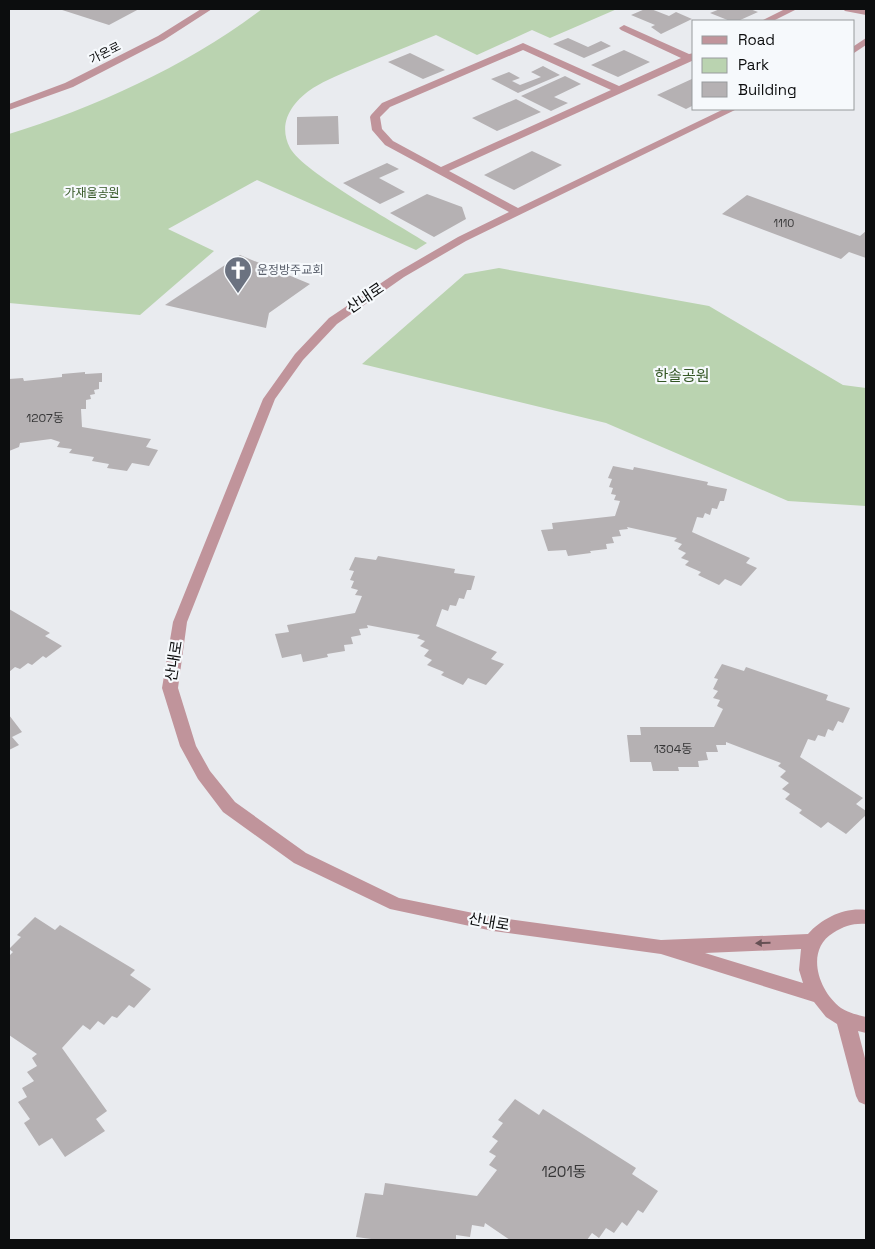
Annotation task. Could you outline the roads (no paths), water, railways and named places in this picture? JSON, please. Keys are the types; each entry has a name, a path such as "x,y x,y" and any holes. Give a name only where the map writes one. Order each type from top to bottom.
{"street":[{"name":"가온로","path":"9,107 69,85 161,38 207,9"},
{"path":"768,20 792,9"},
{"path":"848,9 866,12"},
{"path":"624,28 692,57"},
{"path":"855,49 866,41"},
{"path":"517,212 389,143 377,130 375,117 386,105 524,46 619,90"},
{"path":"441,171 692,57"},
{"name":"산내로","path":"661,947 493,924 396,904 300,858 229,807 204,775 188,746 170,688 180,622 270,399 299,357 333,321 400,274 462,239 730,110"},
{"path":"866,917 841,920 824,928 812,941 807,958 809,977 818,995 833,1012 866,1025"},
{"path":"661,947 812,941"},
{"path":"661,947 818,995"},
{"path":"845,1018 866,1096"}],"place":[{"name":"운정방주교회","path":"238,294"}],"park label":[{"name":"가재울공원","path":"92,193"},
{"name":"한솔공원","path":"682,376"}]}
